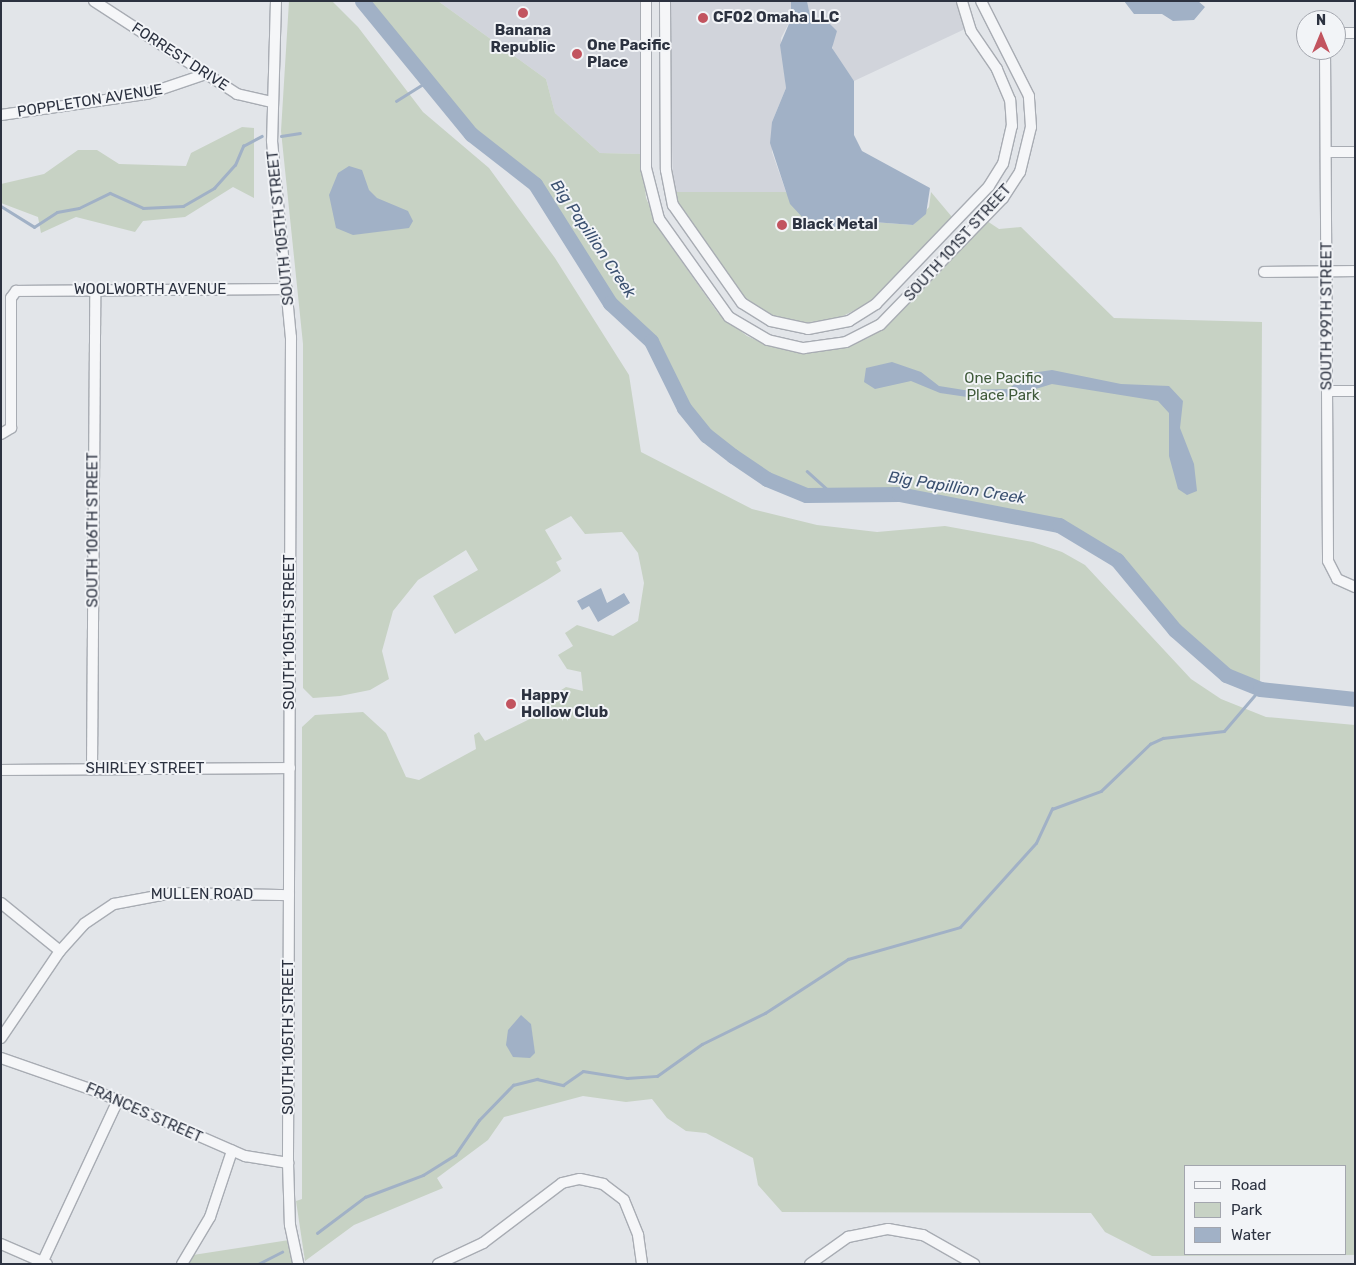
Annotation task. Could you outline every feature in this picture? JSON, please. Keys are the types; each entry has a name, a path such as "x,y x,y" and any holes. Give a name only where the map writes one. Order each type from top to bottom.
{"street":[{"name":"FORREST DRIVE","path":"94,1 237,94 271,102"},
{"name":"SOUTH 101ST STREET","path":"646,1 646,168 659,219 729,317 768,340 808,348 846,342 888,318 1003,198 1020,172 1030,142 1029,96 981,1"},
{"name":"SOUTH 101ST STREET","path":"665,1 666,170 673,205 742,303 771,321 808,329 849,321 876,304 989,186 1002,164 1012,126 1010,100 997,69 971,31 962,1"},
{"name":"SOUTH 105TH STREET","path":"276,3 271,102 287,289 292,394 288,1163 290,1225 298,1264"},
{"name":"SOUTH 99TH STREET","path":"1326,60 1328,561 1337,579 1355,587"},
{"name":"POPPLETON AVENUE","path":"1,115 147,94 206,74"},
{"path":"1326,152 1355,152"},
{"path":"1264,272 1355,271"},
{"name":"WOOLWORTH AVENUE","path":"5,433 14,292 287,289"},
{"name":"SOUTH 106TH STREET","path":"92,770 95,290"},
{"path":"1327,391 1355,391"},
{"name":"SHIRLEY STREET","path":"1,770 290,768"},
{"name":"MULLEN ROAD","path":"1,1038 60,952 93,917 133,897 172,893 289,895"},
{"path":"1,902 60,952"},
{"name":"FRANCES STREET","path":"1,1058 118,1100 232,1151 288,1163"},
{"path":"1,1244 44,1263 118,1100"},
{"path":"182,1264 210,1217 232,1151"},
{"path":"438,1264 483,1243 549,1190 574,1179 603,1184 624,1200 640,1251 642,1264"},
{"path":"810,1264 848,1237 888,1229 923,1235 974,1264"}],"shaded area":[{"path":"438,1 641,1 642,154 600,153 555,113 546,79"},
{"path":"669,1 791,1 791,19 781,38 786,88 772,122 772,152 786,192 673,192"},
{"path":"807,1 956,1 965,29 854,81 833,53 832,39 837,31 811,20"}],"green space":[{"name":"Happy Hollow Club","path":"289,1 332,1 358,27 423,112 489,168 555,258 629,375 641,452 752,509 817,525 877,532 945,526 1033,542 1062,552 1085,565 1191,679 1221,699 1266,717 1355,725 1355,1255 1152,1256 1105,1232 1091,1213 782,1212 758,1185 753,1158 706,1133 686,1131 667,1118 652,1099 626,1102 583,1096 504,1117 488,1140 437,1178 443,1188 354,1225 305,1261 296,1201 302,1199 302,727 315,715 363,712 386,733 406,777 419,780 476,749 474,735 479,732 485,741 550,709 545,700 566,687 583,691 581,672 567,669 558,655 573,646 565,633 577,625 613,636 638,621 644,583 638,553 622,532 585,534 571,516 545,530 562,559 556,562 561,571 455,634 433,596 478,570 466,550 418,580 393,611 382,651 389,679 370,690 340,696 313,698 303,688 303,344 281,131"},
{"name":"One Pacific Place Park","path":"362,1 438,1 546,79 555,113 600,153 642,154 646,198 661,232 718,313 747,336 770,346 815,352 868,338 890,322 987,221 999,229 1021,227 1114,318 1262,322 1260,689 1236,680 1208,661 1175,630 1117,560 1059,525 899,494 806,495 767,479 721,447 684,408 651,341 610,303 535,184 471,134"},
{"path":"242,127 254,128 254,198 233,187 185,217 143,221 135,232 76,217 41,233 38,217 1,203 1,184 44,174 78,150 97,150 119,164 186,166 191,153"},
{"path":"673,192 786,192 804,219 840,229 873,222 913,225 929,207 931,192 952,217 869,303 835,320 797,323 767,314 747,301 683,216"},
{"path":"289,1240 293,1264 188,1264 193,1255"}],"water":[{"path":"791,1 807,1 811,20 827,21 837,31 832,48 854,81 854,135 862,151 930,188 926,214 913,225 873,222 826,228 804,219 790,204 770,143 772,122 786,88 780,45 791,19"},
{"path":"1124,1 1198,1 1205,7 1194,20 1173,21 1162,14 1134,14"},
{"path":"349,166 362,170 369,190 377,198 408,211 413,221 409,228 353,235 336,228 329,195 338,173"},
{"path":"892,362 921,372 939,386 964,390 1008,389 1031,373 1052,370 1121,384 1169,386 1183,401 1180,428 1194,464 1197,491 1187,495 1178,489 1169,456 1169,413 1158,401 1052,384 1013,396 981,399 940,393 911,381 875,389 864,382 866,368"},
{"path":"601,588 607,603 624,593 630,603 598,622 589,606 582,610 577,601"},
{"path":"521,1015 531,1024 535,1053 530,1058 513,1057 506,1045 508,1030"}],"waterway":[{"name":"Big Papillion Creek","path":"362,1 471,134 535,184 610,303 651,341 684,408 706,435 733,456 767,479 806,495 899,494 1059,525 1117,560 1175,630 1226,675 1260,689 1355,699"},
{"path":"396,101 428,81"},
{"path":"281,136 300,133"},
{"path":"1,206 34,227 57,212 79,208 110,193 143,208 183,206 214,188 235,165 243,146 262,136"},
{"path":"807,471 837,498"},
{"path":"317,1233 365,1197 423,1175 455,1155 479,1120 513,1085 537,1079 563,1085 583,1071 627,1078 657,1076 702,1044 765,1013 848,959 960,927 1036,843 1052,809 1101,791 1150,744 1163,738 1224,731 1260,689"},
{"path":"258,1264 282,1252"}],"place":[{"name":"Banana Republic","path":"523,13"},
{"name":"CF02 Omaha LLC","path":"703,18"},
{"name":"One Pacific Place","path":"577,54"},
{"name":"Black Metal","path":"782,225"},
{"name":"Happy Hollow Club","path":"511,704"}]}
